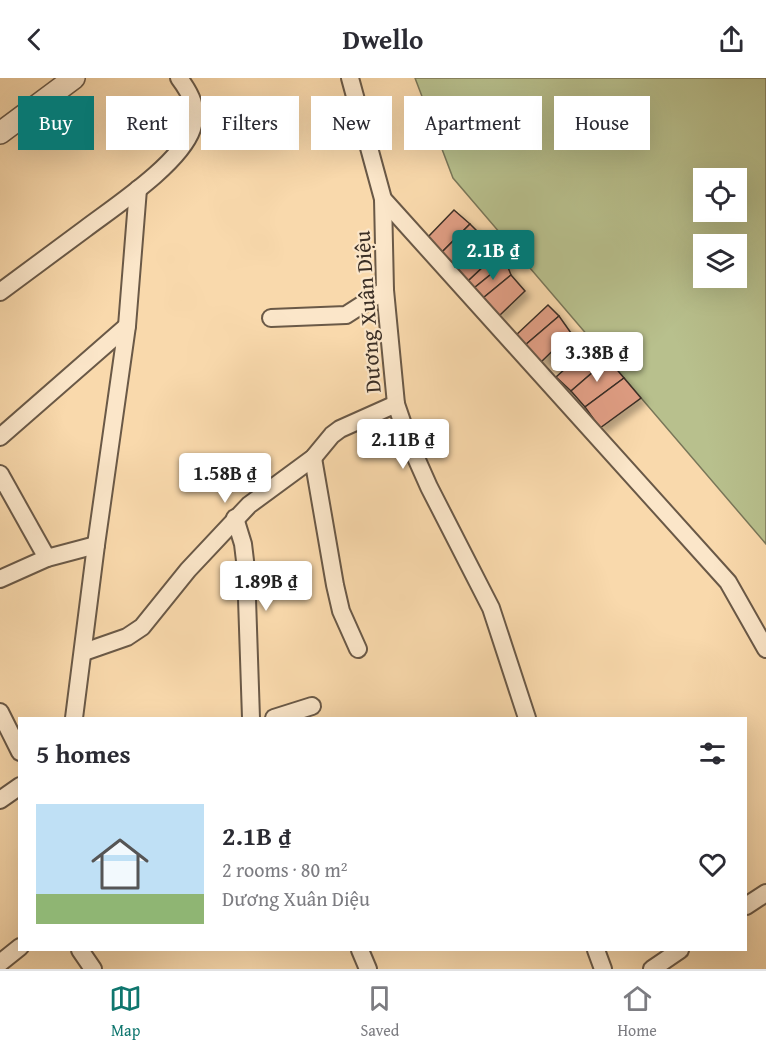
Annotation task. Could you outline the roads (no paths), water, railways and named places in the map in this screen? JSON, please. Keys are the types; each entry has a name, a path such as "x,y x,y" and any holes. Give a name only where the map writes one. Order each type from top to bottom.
{"street":[{"path":"0,133 74,78"},
{"path":"0,292 138,189 179,150 192,130 194,116 193,102 179,78"},
{"path":"350,78 383,199 728,582 766,649"},
{"path":"75,717 96,545 127,326 138,189"},
{"name":"Dương Xuân Diệu","path":"383,199 385,290 396,404 409,442 429,487 491,608 527,717"},
{"path":"271,318 346,315 385,290"},
{"path":"0,437 127,326"},
{"path":"84,652 127,637 142,627 188,570 235,518 265,492 313,458 340,429 396,404"},
{"path":"313,458 341,611 358,649"},
{"path":"0,474 47,558"},
{"path":"235,518 243,544 246,569 251,717"},
{"path":"0,579 47,558 96,545"},
{"path":"277,717 312,706"},
{"path":"0,712 18,748"},
{"path":"0,800 18,787"},
{"path":"747,905 766,893"},
{"path":"0,963 18,949"},
{"path":"81,951 93,969"},
{"path":"360,951 368,969"},
{"path":"596,951 603,969"},
{"path":"652,969 679,951"}]}
